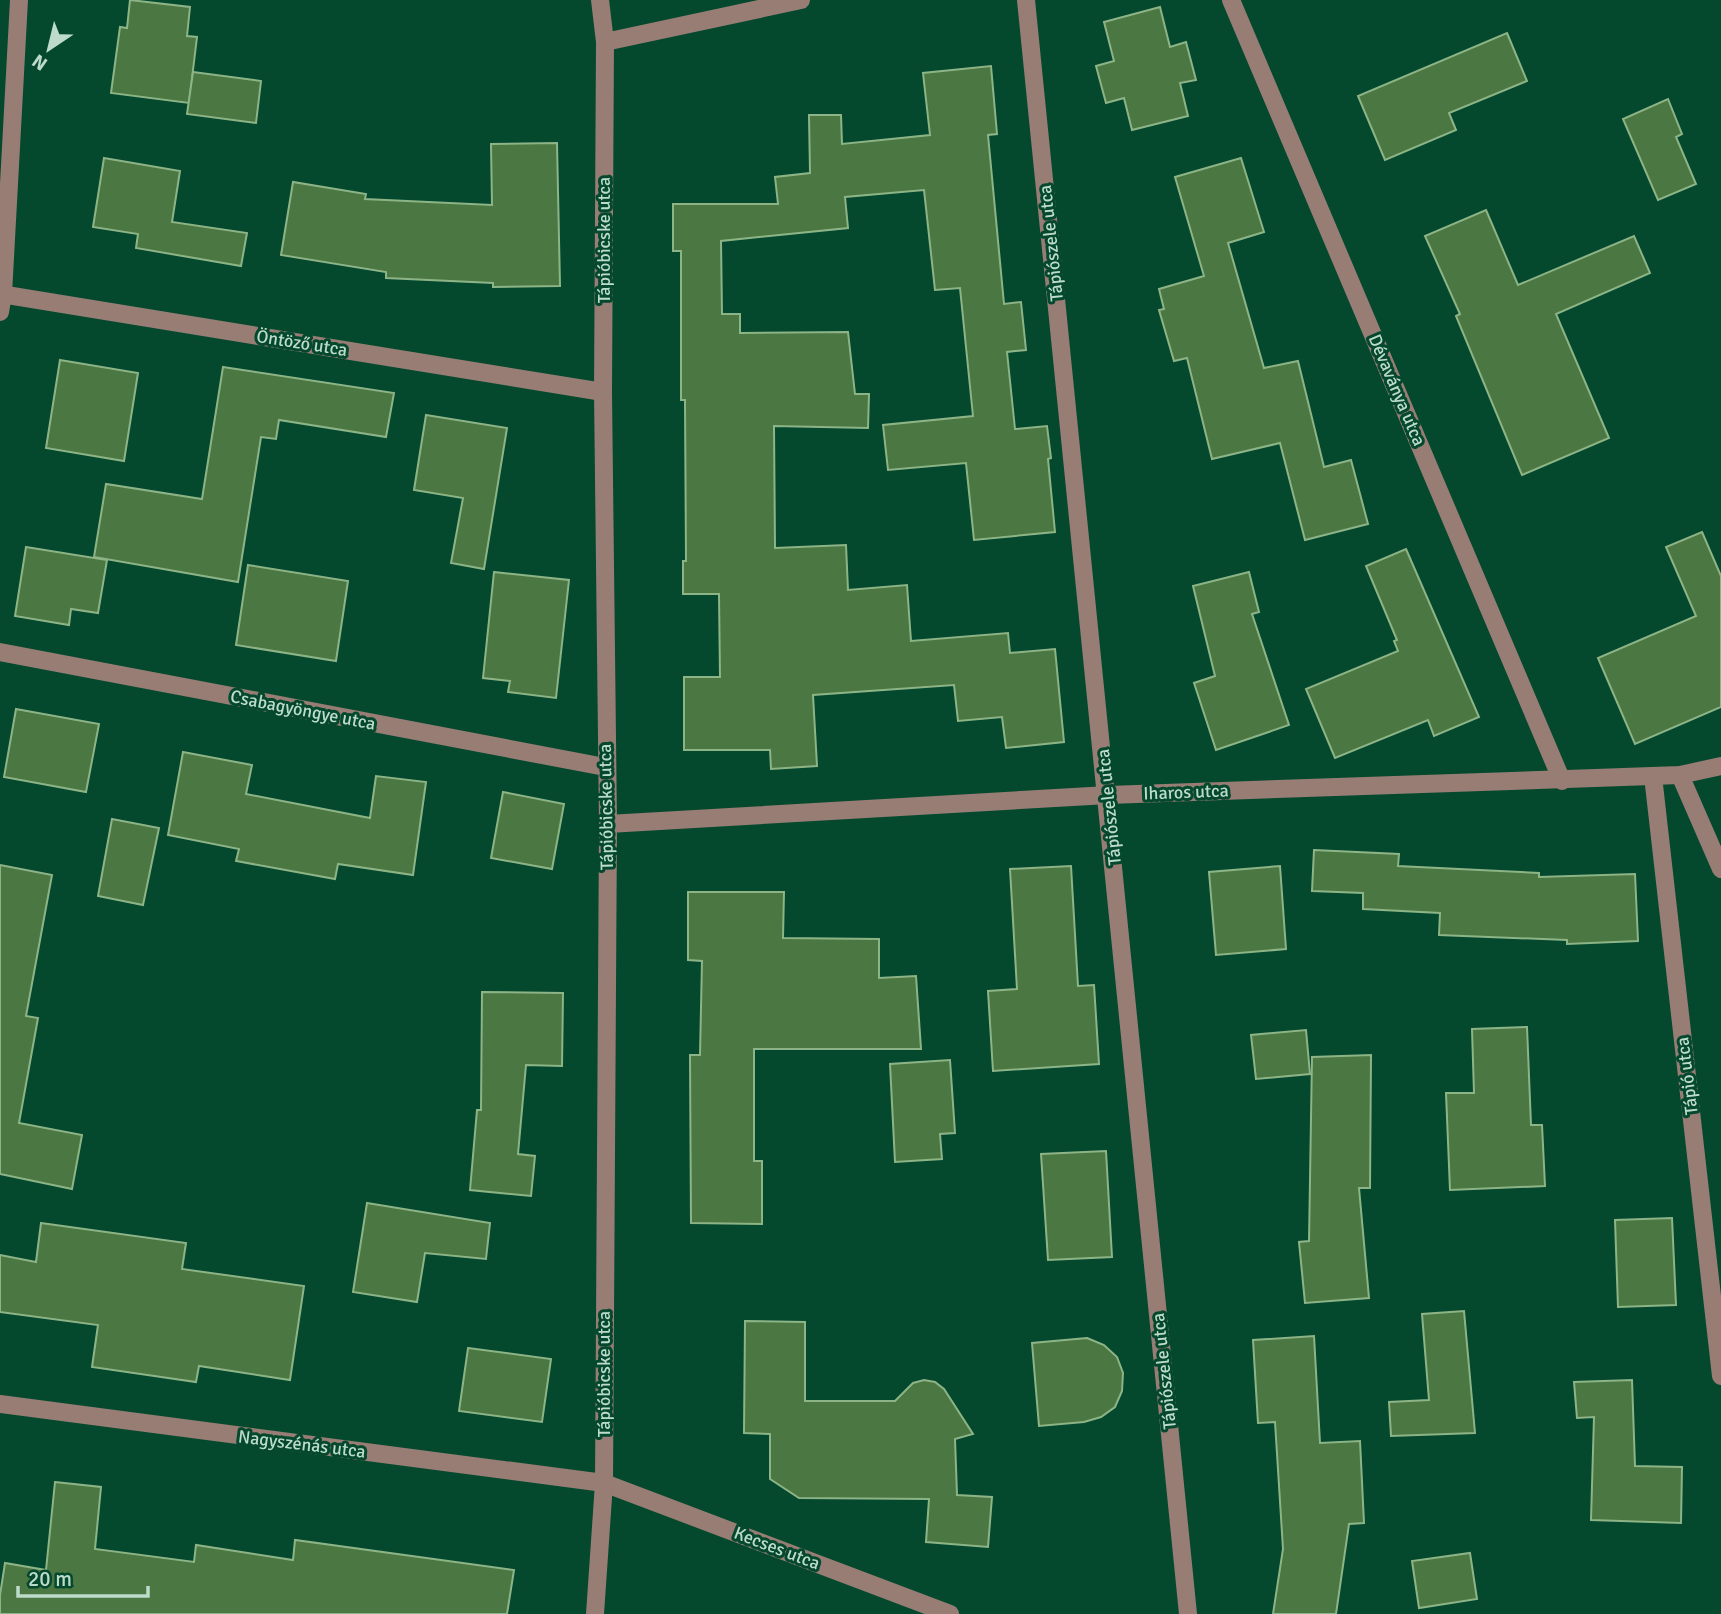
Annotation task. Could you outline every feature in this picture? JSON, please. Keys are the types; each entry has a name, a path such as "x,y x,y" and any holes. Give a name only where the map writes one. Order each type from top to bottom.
{"street":[{"path":"1,300 19,0"},
{"name":"Tápióbicske utca","path":"596,1614 604,1483 608,824 603,392 605,42 600,0"},
{"path":"605,42 801,0"},
{"name":"Tápiószele utca","path":"1026,0 1108,795 1188,1614"},
{"name":"Dévaványa utca","path":"1231,0 1562,781"},
{"name":"Öntöző utca","path":"1,300 603,392"},
{"name":"Csabagyöngye utca","path":"0,652 606,767"},
{"name":"Iharos utca","path":"608,824 1108,795 1680,775 1721,766"},
{"path":"1680,775 1721,869"},
{"name":"Tápió utca","path":"1653,776 1721,1376"},
{"name":"Nagyszénás utca","path":"0,1404 604,1483"},
{"name":"Kecses utca","path":"604,1483 950,1614"}],"building":[{"path":"130,0 190,7 187,36 197,37 189,103 111,93 120,27 127,28"},
{"path":"1160,7 1170,47 1186,42 1196,80 1180,83 1188,116 1132,130 1124,98 1106,103 1096,66 1114,61 1104,22"},
{"path":"1507,33 1527,81 1449,113 1456,130 1385,160 1358,96"},
{"path":"991,66 997,134 988,135 1004,304 1021,302 1026,350 1007,352 1015,429 1047,426 1055,532 974,540 966,463 888,470 883,425 973,416 960,288 935,290 924,190 845,197 848,228 721,241 722,314 740,314 740,333 848,332 855,394 869,394 868,428 774,426 775,548 846,545 848,590 907,585 911,641 1008,633 1010,653 1055,649 1064,742 1006,748 1002,717 958,721 954,685 813,695 817,766 771,769 770,750 684,750 684,677 720,677 719,594 683,594 683,561 686,561 685,400 681,400 681,251 673,251 673,204 778,204 775,177 810,173 809,115 841,115 842,144 930,135 923,73"},
{"path":"193,72 261,81 256,123 187,114"},
{"path":"1668,99 1682,134 1676,137 1696,184 1658,200 1623,119"},
{"path":"557,143 560,286 493,287 493,283 386,278 386,272 281,255 293,182 366,194 365,199 492,205 491,144"},
{"path":"104,158 180,171 172,222 247,233 241,266 136,248 138,234 93,227"},
{"path":"1241,158 1264,232 1228,243 1264,368 1298,361 1324,467 1351,460 1368,524 1305,540 1280,443 1212,459 1187,358 1174,361 1159,310 1164,309 1159,289 1204,276 1175,177"},
{"path":"1486,210 1518,285 1634,236 1650,273 1556,314 1609,438 1522,475 1456,316 1460,314 1425,236"},
{"path":"60,360 138,373 124,461 46,448"},
{"path":"223,367 394,393 386,437 279,420 276,439 261,437 238,582 94,557 106,484 202,499"},
{"path":"426,415 507,428 484,569 451,563 463,498 414,490"},
{"path":"1702,532 1721,576 1721,707 1635,744 1598,658 1696,616 1666,547"},
{"path":"26,547 107,560 98,613 71,609 69,625 15,616"},
{"path":"1406,549 1479,717 1434,736 1428,720 1335,758 1306,689 1398,651 1394,641 1397,640 1366,566"},
{"path":"248,565 348,581 336,661 236,645"},
{"path":"494,572 569,580 556,698 508,692 510,681 483,678"},
{"path":"1249,572 1259,612 1252,614 1289,725 1216,750 1194,683 1215,676 1193,586"},
{"path":"16,709 99,724 86,792 4,777"},
{"path":"183,752 252,765 246,794 370,818 376,776 426,782 413,875 338,864 335,879 236,861 239,849 168,835"},
{"path":"503,792 564,804 552,869 491,858"},
{"path":"112,819 159,828 143,905 98,896"},
{"path":"1314,850 1399,854 1398,866 1539,873 1539,877 1635,874 1638,941 1567,944 1567,940 1439,935 1440,913 1363,909 1363,893 1312,891"},
{"path":"0,865 52,875 26,1016 38,1018 19,1123 82,1135 72,1189 0,1174"},
{"path":"1071,866 1078,986 1094,985 1099,1064 993,1071 988,991 1017,989 1010,869"},
{"path":"1280,866 1286,949 1216,955 1209,872"},
{"path":"688,892 784,892 783,938 879,939 879,978 916,976 921,1049 754,1049 754,1161 762,1161 762,1224 691,1223 690,1055 700,1055 702,961 688,960"},
{"path":"482,992 563,993 562,1066 526,1065 518,1154 535,1156 531,1196 470,1190 477,1110 481,1110"},
{"path":"1527,1027 1531,1125 1542,1125 1545,1186 1450,1190 1446,1093 1474,1093 1472,1029"},
{"path":"1306,1030 1310,1074 1256,1079 1251,1035"},
{"path":"1371,1055 1370,1188 1359,1188 1369,1298 1305,1303 1299,1242 1309,1241 1312,1057"},
{"path":"950,1060 955,1133 940,1134 942,1159 895,1162 890,1064"},
{"path":"1106,1151 1112,1257 1048,1260 1041,1154"},
{"path":"367,1203 490,1223 486,1259 425,1253 417,1302 353,1292"},
{"path":"1672,1218 1676,1305 1618,1307 1615,1220"},
{"path":"41,1223 186,1243 182,1269 304,1286 290,1380 199,1366 196,1382 92,1367 98,1325 0,1312 0,1255 36,1262"},
{"path":"1464,1311 1475,1433 1391,1436 1389,1402 1429,1400 1422,1314"},
{"path":"745,1321 805,1322 805,1401 895,1401 913,1383 924,1380 935,1382 944,1389 973,1434 955,1439 957,1495 992,1497 988,1547 926,1542 929,1499 799,1498 770,1479 770,1434 744,1433"},
{"path":"1314,1336 1320,1443 1360,1441 1364,1523 1349,1524 1336,1614 1273,1614 1283,1549 1275,1422 1258,1423 1253,1340"},
{"path":"1087,1338 1104,1345 1117,1357 1123,1373 1122,1391 1115,1407 1101,1417 1084,1422 1039,1426 1032,1343"},
{"path":"468,1348 551,1359 542,1422 459,1411"},
{"path":"1632,1380 1635,1466 1682,1467 1681,1523 1591,1520 1594,1417 1577,1418 1574,1382"},
{"path":"55,1482 101,1487 95,1549 194,1562 196,1545 293,1560 295,1540 514,1570 507,1614 0,1614 5,1563 46,1570"},
{"path":"1470,1553 1477,1599 1419,1608 1412,1561"}]}
